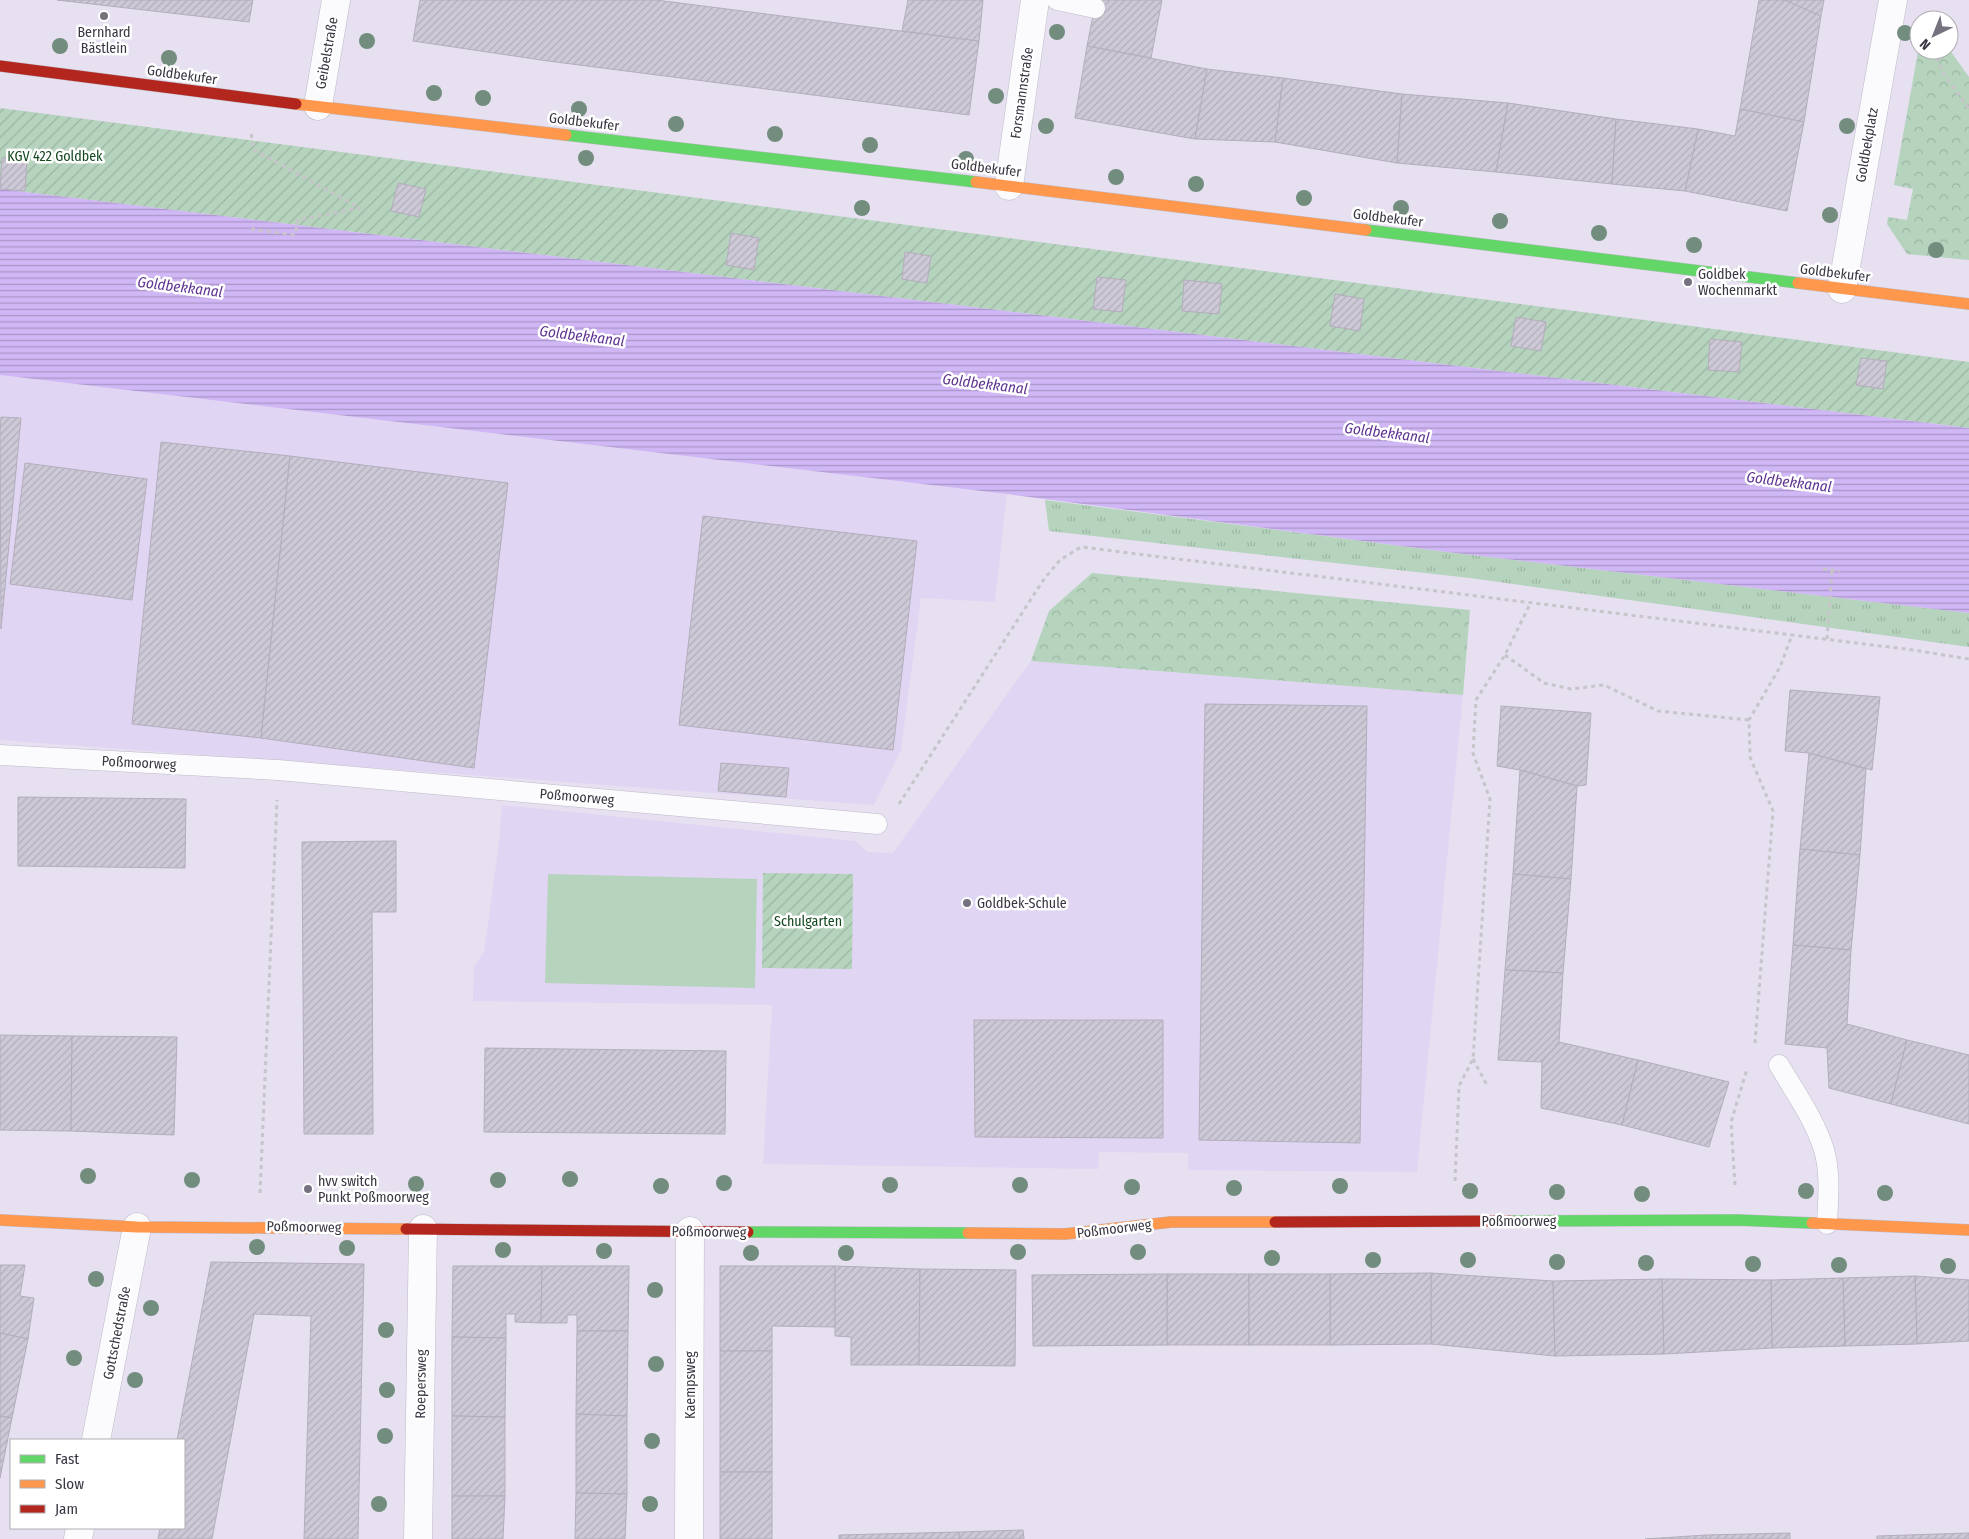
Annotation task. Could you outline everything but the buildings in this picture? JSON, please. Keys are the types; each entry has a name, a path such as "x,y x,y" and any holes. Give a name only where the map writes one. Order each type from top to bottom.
{"street":[{"name":"Geibelstraße","path":"318,106 336,0"},
{"name":"Forsmannstraße","path":"1008,186 1035,0"},
{"name":"Goldbekplatz","path":"1842,290 1893,0"},
{"name":"Goldbekufer","path":"0,66 244,98 1008,186 1842,290 1969,304"},
{"name":"Poßmoorweg","path":"0,1220 137,1227 259,1226 1065,1234 1171,1222 1737,1220 1969,1230"},
{"name":"Gottschedstraße","path":"96,1439 137,1227"},
{"name":"Roepersweg","path":"418,1539 423,1229"},
{"name":"Kaempsweg","path":"689,1539 690,1231"}],"lane":[{"path":"1057,0 1095,8"},
{"name":"Poßmoorweg","path":"0,755 278,770 877,824"},
{"path":"1779,1065 1808,1114 1824,1151 1828,1183 1827,1224"}],"path":[{"path":"1938,60 1944,74 1969,109"},
{"path":"244,98 254,150 360,208 298,220 295,235 251,229"},
{"path":"877,824 892,815 1044,579 1060,560 1081,548 1531,602 1969,659"},
{"path":"1823,569 1840,570"},
{"path":"1827,640 1832,570"},
{"path":"1456,1181 1459,1086 1473,1060 1490,799 1472,753 1476,700 1505,655 1531,602"},
{"path":"1754,1046 1773,811 1750,757 1749,720 1780,667 1792,635"},
{"path":"1505,655 1544,683 1571,690 1604,685 1658,711 1749,720"},
{"name":"Poßmoorweg","path":"259,1226 278,770"},
{"path":"1473,1060 1488,1087"},
{"path":"1737,1220 1731,1122 1749,1063"}],"shaded area":[{"path":"0,375 1007,494 995,602 921,598 901,750 874,805 0,740"},
{"name":"Goldbek-Schule","path":"1031,661 1463,695 1417,1172 1188,1170 1188,1153 1099,1152 1098,1169 763,1164 772,1005 473,1001 474,967 484,952 502,805 855,841 868,852 893,853"}],"green space":[{"path":"1917,60 1957,60 1969,77 1969,260 1907,254 1887,224 1888,217 1907,220 1913,189 1894,185"},
{"name":"KGV 422 Goldbek","path":"0,108 1969,362 1969,428 0,189"},
{"path":"1045,500 1447,552 1969,613 1969,647 1470,578 1049,531"},
{"path":"1092,573 1470,610 1463,695 1031,661 1049,611"},
{"name":"Schulgarten","path":"763,873 853,874 852,969 762,968"},
{"path":"548,874 757,879 755,988 545,983"}],"water":[{"name":"Goldbekkanal","path":"0,189 1969,428 1969,613 1447,552 1007,494 0,375"}],"traffic: fast":[{"path":"566,135 976,182"},
{"path":"1366,230 1798,283"},
{"path":"1511,1221 1737,1220 1812,1223"},
{"path":"748,1232 968,1233"}],"traffic: slow":[{"path":"296,104 566,135"},
{"path":"976,182 1366,230"},
{"path":"1798,283 1969,304"},
{"path":"0,1220 137,1227 406,1229"},
{"path":"968,1233 1065,1234 1171,1222 1275,1222"},
{"path":"1812,1223 1969,1230"}],"traffic: jam":[{"path":"0,66 296,104"},
{"path":"1275,1222 1511,1221"},
{"path":"406,1229 748,1232"}],"place":[{"name":"Bernhard Bästlein","path":"104,16"},
{"name":"Goldbek Wochenmarkt","path":"1688,282"},
{"name":"Goldbek-Schule","path":"967,903"},
{"name":"hvv switch Punkt Poßmoorweg","path":"308,1189"}]}
